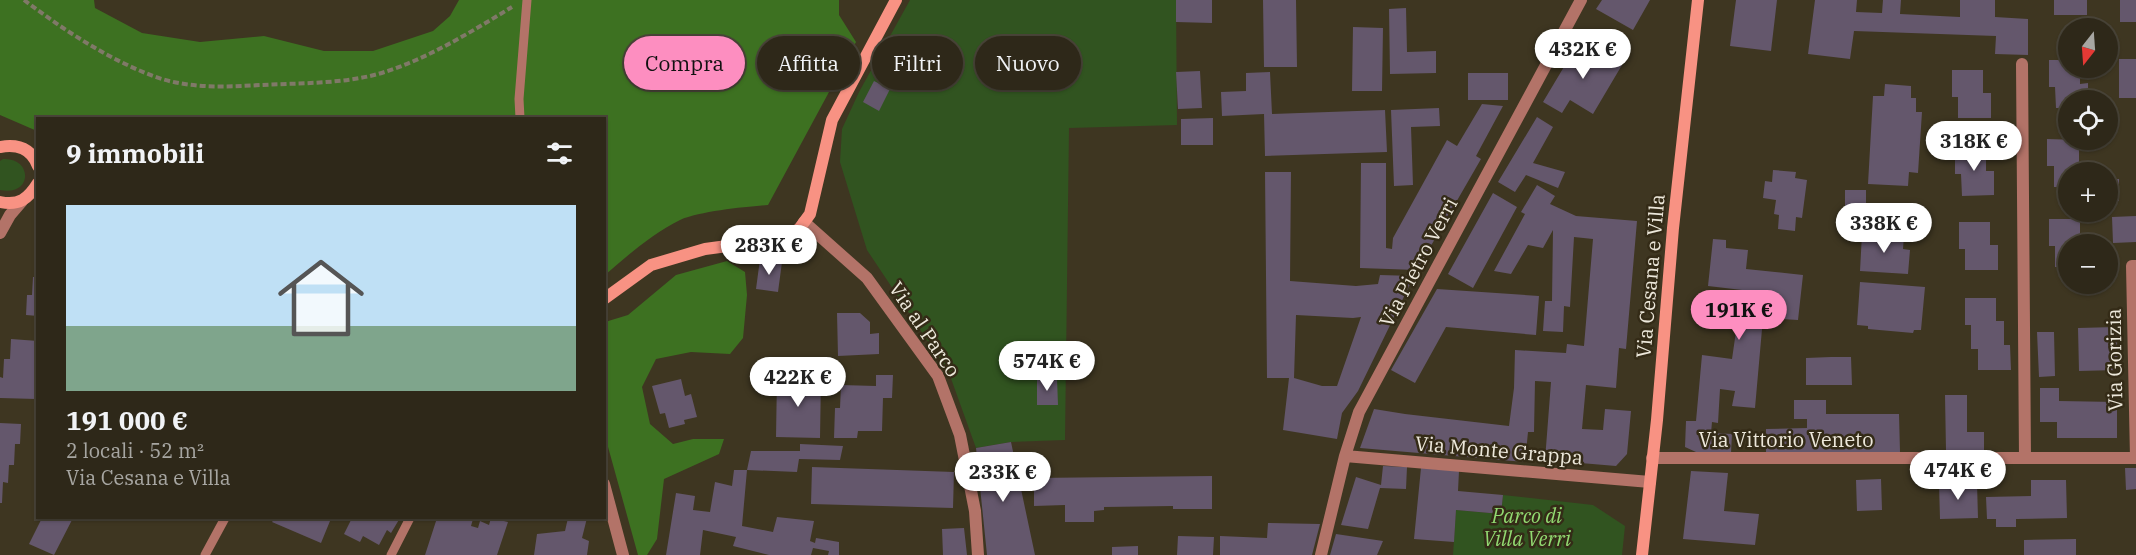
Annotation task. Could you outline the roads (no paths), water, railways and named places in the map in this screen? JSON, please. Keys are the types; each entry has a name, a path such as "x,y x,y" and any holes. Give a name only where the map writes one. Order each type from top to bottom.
{"main road":[{"path":"606,298 651,265 705,249 780,239 791,235 804,222 810,214 832,120 896,0"},
{"name":"Via Cesana e Villa","path":"1642,555 1673,228 1698,0"},
{"path":"0,147 13,145 21,148 28,151 36,162"},
{"path":"0,202 30,198"}],"street":[{"name":"Via Pietro Verri","path":"1321,555 1359,412 1581,0"},
{"path":"2022,64 2025,458"},
{"path":"0,229 10,215 30,198"},
{"name":"Via al Parco","path":"804,222 867,278 938,376 960,435 975,510 978,555"},
{"name":"Via Gorizia","path":"2136,266 2132,266 2136,458"},
{"name":"Via Monte Grappa","path":"1346,456 1650,482"},
{"name":"Via Vittorio Veneto","path":"1652,458 2136,458"},
{"path":"606,491 623,555"}],"lane":[{"path":"519,117 527,0"},
{"path":"205,555 224,519"},
{"path":"391,555 409,519"}],"park label":[{"name":"Parco di Villa Verri","path":"1527,526"}]}
